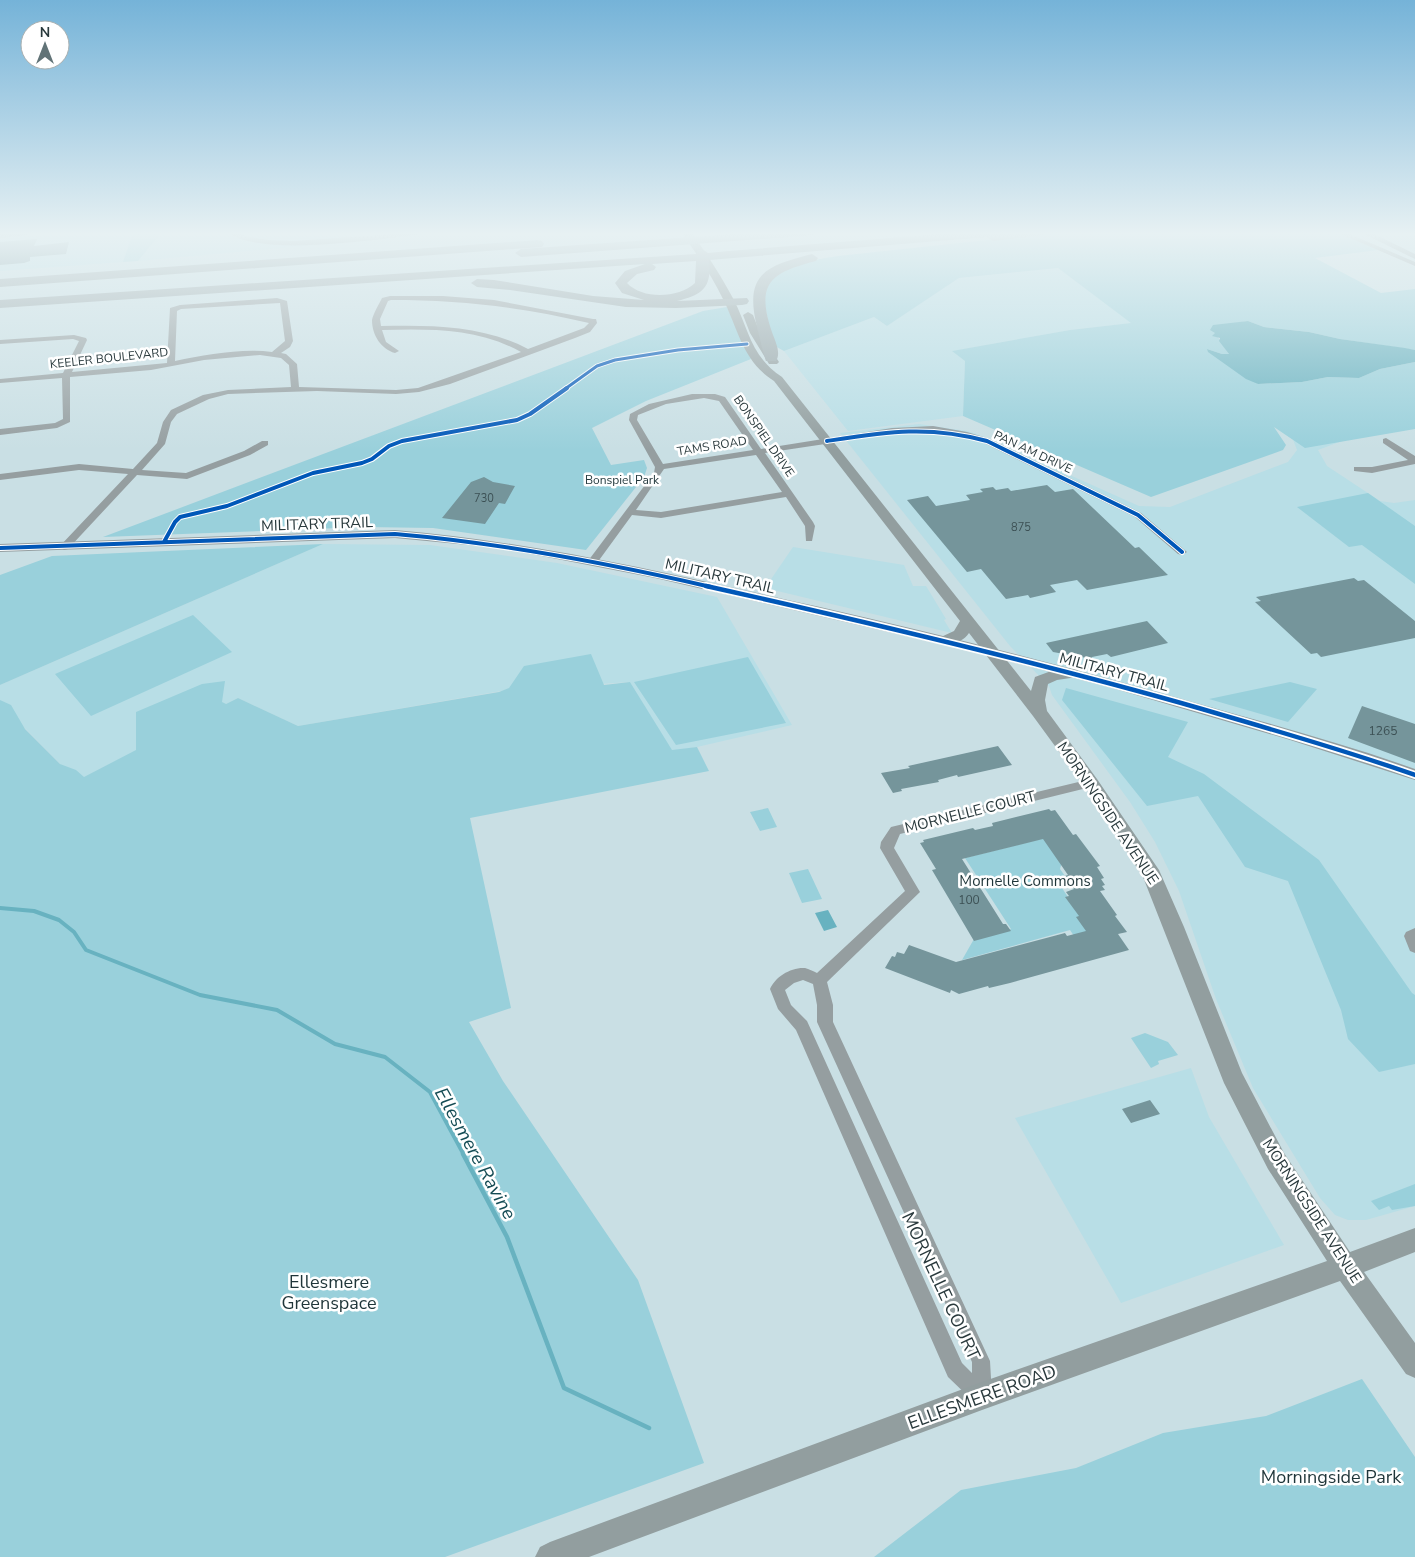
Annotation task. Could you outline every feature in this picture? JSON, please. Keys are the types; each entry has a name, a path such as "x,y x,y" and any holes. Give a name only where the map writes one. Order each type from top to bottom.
{"highway":[{"path":"758,305 764,331 772,347 771,358"}],"main road":[{"name":"MORNINGSIDE AVENUE","path":"738,305 747,344 764,370 778,379 1039,712 1091,783 1152,875 1232,1076 1276,1161 1345,1266 1415,1365"},
{"name":"MORNINGSIDE AVENUE","path":"740,305 778,370 778,379"},
{"path":"946,640 959,636 966,628 967,622"},
{"path":"1039,712 1036,700 1041,681 1054,675 1071,673"},
{"name":"ELLESMERE ROAD","path":"550,1557 982,1396 1415,1240"}],"street":[{"path":"171,364 174,309 220,305"},
{"path":"275,354 287,345 289,341 284,305"},
{"path":"382,305 376,316 377,328 383,345 395,351"},
{"path":"64,547 160,444 167,422 174,412 188,404 206,397 228,392 344,389 396,392 419,390 447,382 578,334 587,330 593,323 593,321 508,305"},
{"path":"377,328 462,330 505,340 527,352"},
{"path":"0,342 79,337 83,340 66,376 68,417 64,422 0,432"},
{"path":"275,354 289,359 292,364 296,390"},
{"name":"KEELER BOULEVARD","path":"0,381 150,368 204,358 275,354"},
{"name":"BONSPIEL DRIVE","path":"660,467 632,417 637,412 669,401 710,396 722,398 808,522 810,526 809,539"},
{"name":"PAN AM DRIVE","path":"827,441 925,428 967,435 987,441 1138,515 1182,552"},
{"name":"TAMS ROAD","path":"660,467 827,441"},
{"path":"1386,441 1415,460"},
{"path":"0,477 79,467 188,476 247,453 265,442"},
{"path":"1357,469 1372,470 1415,460"},
{"path":"593,561 657,477 660,467"},
{"path":"631,512 660,515 788,494"},
{"name":"MILITARY TRAIL","path":"0,548 395,534 451,538 593,561 946,640 1071,673 1333,748 1415,775"},
{"name":"MORNELLE COURT","path":"819,980 913,892 887,848 888,842 896,830 1091,783"},
{"path":"1415,934 1411,936 1415,947"},
{"name":"MORNELLE COURT","path":"819,980 804,974 790,977 782,982 777,989 780,1002 788,1014 802,1026 955,1370 982,1396"},
{"name":"MORNELLE COURT","path":"819,980 825,1005 825,1022 981,1361 982,1396"}],"shaded area":[{"path":"919,305 1107,305 1132,323 1070,330 953,351 965,361 963,416 848,431 784,351 874,317 887,326"},
{"path":"1248,321 1264,327 1309,332 1340,339 1415,350 1415,362 1380,369 1359,378 1328,377 1302,382 1258,384 1246,379 1208,352 1207,349 1222,354 1229,354 1219,341 1220,338 1212,336 1215,333 1210,330 1213,325"},
{"path":"1277,397 1350,438 1318,450 1327,466 1380,501 1394,503 1415,500 1415,1206 1366,1220 1348,1220 1335,1215 1320,1198 1253,1088 1216,999 1179,891 1155,842 1130,802 1052,695 1049,686 1010,646 840,433 919,424 967,431 985,437 1139,506 1170,507 1288,462 1297,450"},
{"path":"323,544 430,545 557,563 717,597 792,725 672,751 630,682 507,690 298,726 238,698 77,781 0,703 0,685"},
{"path":"793,547 904,565 913,586 926,586 946,619 944,620 952,633 765,588"},
{"path":"828,910 837,927 824,931 815,913"},
{"path":"1191,1068 1209,1117 1284,1245 1121,1303 1015,1118"}],"green space":[{"path":"765,305 919,305 887,326 874,317 784,351 773,345"},
{"path":"1107,305 1415,305 1415,350 1340,339 1309,332 1264,327 1248,321 1214,331 1229,354 1222,354 1207,349 1258,384 1302,382 1328,377 1359,378 1380,369 1415,362 1415,429 1305,448 1274,427 1286,445 1283,450 1151,497 963,416 965,361 952,351 1070,330 1131,323"},
{"name":"Bonspiel Park","path":"727,307 751,359 646,401 592,428 611,465 644,460 647,468 644,477 586,550 433,528 365,527 103,537 703,311"},
{"path":"1368,493 1415,526 1415,584 1362,545 1349,547 1297,507"},
{"path":"323,544 0,685 0,575 52,556"},
{"path":"193,615 232,652 91,716 55,674"},
{"name":"Ellesmere Greenspace","path":"591,654 604,685 630,682 672,750 697,747 709,771 470,818 511,1008 469,1022 503,1081 638,1280 704,1463 445,1557 0,1557 0,700 11,705 25,729 60,764 76,770 84,777 136,750 136,712 202,684 225,681 222,702 226,704 238,698 298,726 499,692 509,688 524,666"},
{"path":"748,657 786,723 676,745 634,682"},
{"path":"1290,682 1317,689 1288,722 1209,699"},
{"path":"1066,688 1188,722 1168,757 1204,774 1319,860 1415,995 1415,1064 1379,1072 1348,1039 1341,1010 1288,881 1245,867 1198,796 1147,806 1062,700"},
{"path":"768,808 777,827 760,831 750,812"},
{"name":"Mornelle Commons","path":"1045,838 1062,862 1060,869 1070,883 1062,888 1095,938 1078,942 1070,930 962,960 974,939 1011,929 965,858"},
{"path":"808,869 822,899 802,903 789,873"},
{"path":"1145,1033 1168,1042 1178,1055 1158,1061 1159,1064 1151,1068 1131,1038"},
{"path":"1415,1184 1415,1206 1392,1210 1389,1206 1379,1210 1371,1201"},
{"name":"Morningside Park","path":"1362,1379 1415,1457 1415,1557 874,1557 961,1490 1076,1468 1163,1433 1266,1416"}],"building":[{"path":"484,477 493,482 515,486 505,504 499,503 485,524 442,518 471,482"},
{"path":"1047,485 1055,492 1073,489 1135,548 1139,547 1168,575 1087,590 1077,580 1050,585 1056,592 1030,598 1028,595 1006,599 981,569 967,572 907,500 928,496 936,506 970,500 966,495 983,492 980,489 993,487 996,490 1008,488 1011,491"},
{"path":"1354,578 1358,581 1364,580 1415,621 1415,638 1321,657 1317,653 1311,654 1255,602 1261,601 1256,597"},
{"path":"1147,621 1168,643 1111,657 1107,654 1092,657 1092,659 1053,652 1046,643"},
{"path":"1362,706 1415,724 1415,763 1348,738"},
{"path":"998,746 1012,765 958,777 957,775 938,780 939,782 901,789 902,791 893,793 881,773 910,768 908,766"},
{"path":"1049,809 1051,811 1055,810 1073,835 1076,834 1100,866 1097,867 1104,878 1101,879 1105,885 1102,886 1105,890 1100,891 1127,932 1118,934 1129,950 1010,983 989,988 988,986 959,994 951,990 950,993 885,968 892,956 895,957 897,952 904,954 909,945 956,962 1065,933 1067,936 1086,931 1076,917 1079,916 1065,897 1069,896 1066,892 1074,889 1065,876 1068,875 1043,839 962,859 1003,924 1006,924 1011,931 974,941 932,870 936,869 920,843 924,842 923,840 973,828 975,830 993,826 992,823"},
{"path":"1150,1100 1160,1114 1131,1123 1122,1109"}],"waterway":[{"name":"Ellesmere Ravine","path":"0,908 34,911 59,920 74,932 86,950 200,995 277,1010 335,1044 385,1057 430,1092 464,1155"},
{"name":"Ellesmere Ravine","path":"463,1154 507,1237 564,1388 649,1428"}],"cycle path":[{"path":"164,542 175,522 180,517 227,506 313,473 362,463 372,459 389,446 402,441 517,420 530,414 597,366 615,360 678,350 747,344"},
{"path":"827,441 907,430 945,431 987,441 1138,515 1182,552"},
{"path":"0,548 395,534 448,538 552,553 655,574 1015,658 1268,728 1342,750 1415,775"}]}
